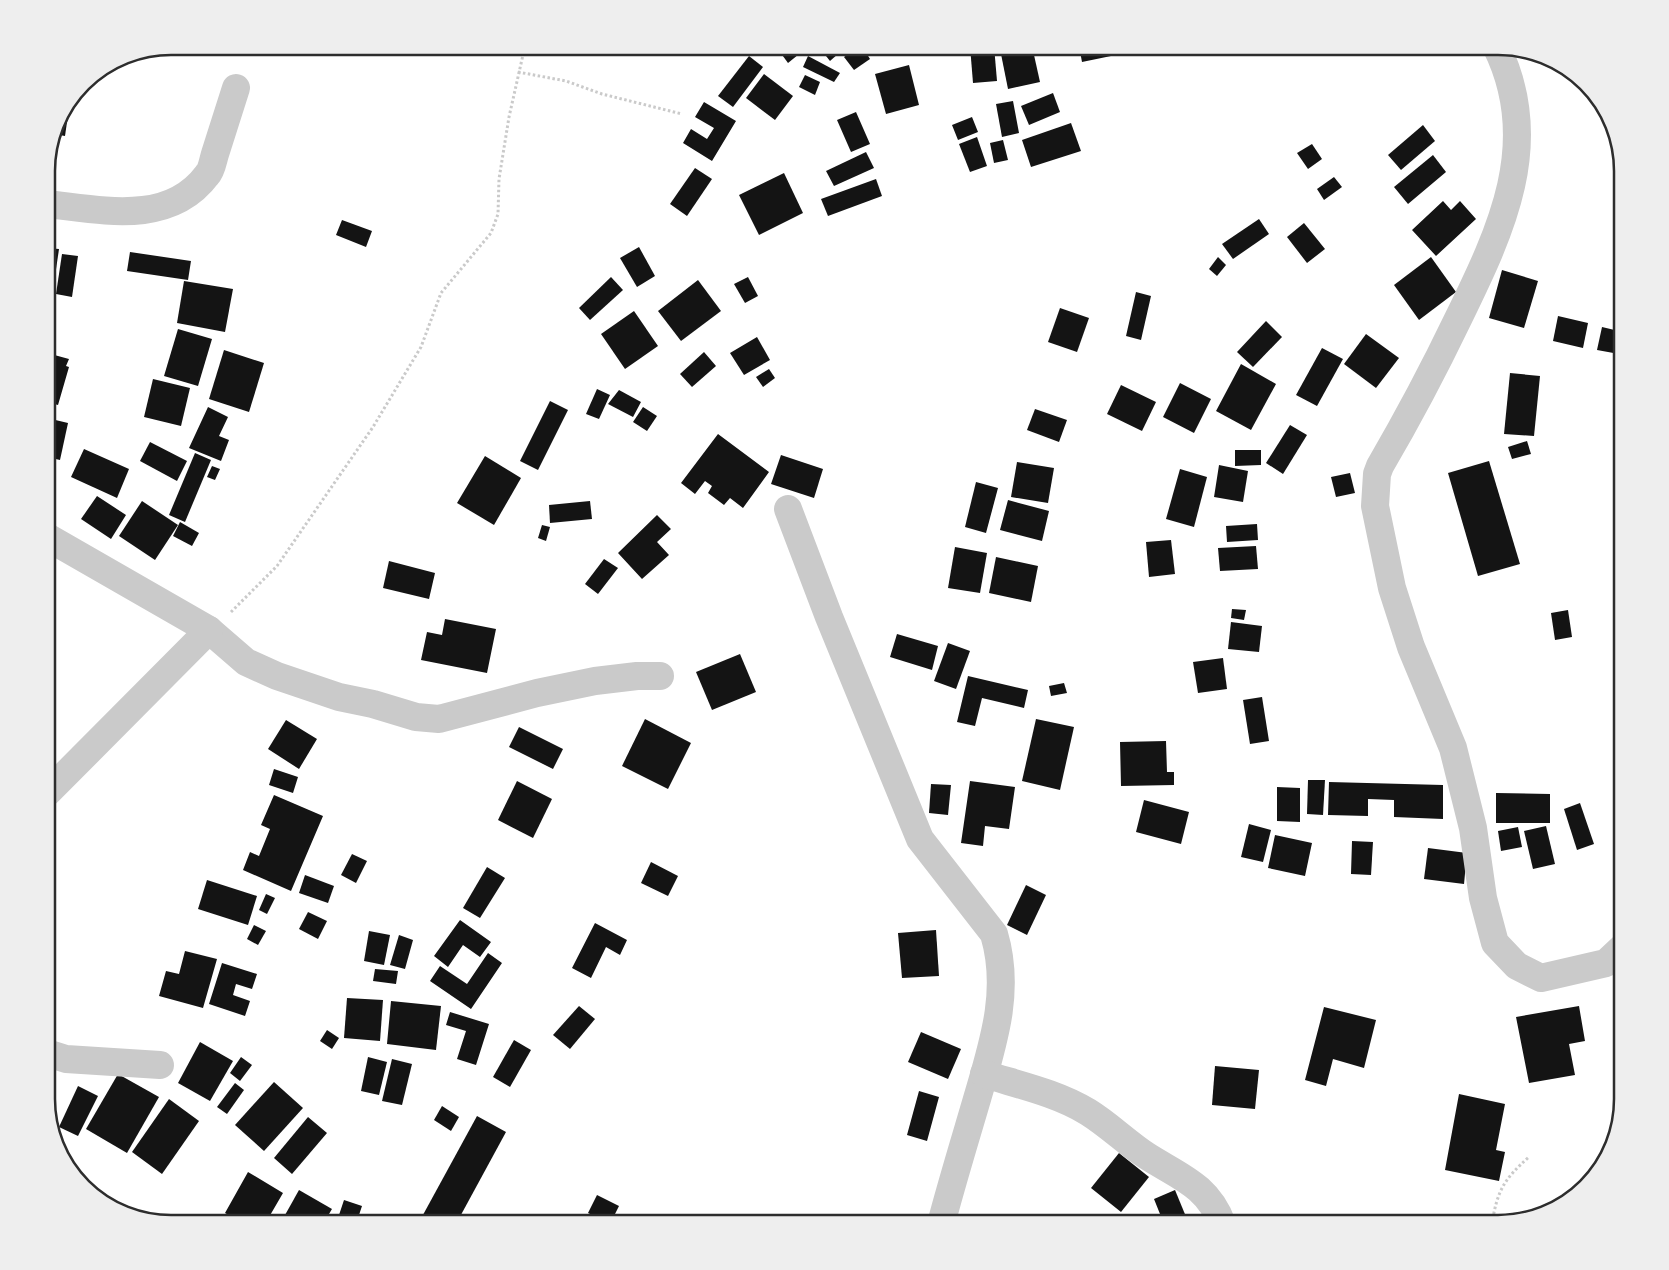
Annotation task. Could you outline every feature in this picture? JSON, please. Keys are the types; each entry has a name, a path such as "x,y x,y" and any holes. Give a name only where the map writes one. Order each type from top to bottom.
{"street":[{"path":"1500,55 1512,84 1516,110 1515,164 1508,203 1489,257 1432,374 1380,466 1377,474 1375,506 1397,608 1424,681 1453,748 1473,828 1483,898 1495,943 1517,966 1541,978 1571,973 1606,963 1614,955"},
{"path":"55,205 149,211 171,205 188,194 209,174 236,88"},
{"path":"788,509 829,617 920,839 994,934 1000,952 1002,988 997,1030 944,1215"},
{"path":"55,542 208,630 246,662 277,676 339,697 374,704 416,717 439,719 537,693 595,681 638,676 660,676"},
{"path":"55,784 208,630"},
{"path":"55,1056 66,1059 160,1065"},
{"path":"984,1074 1060,1099 1088,1112 1148,1157 1189,1180 1205,1194 1217,1215"}],"path":[{"path":"208,630 238,606 277,566 373,427 422,347 441,293 491,233 498,214 499,179 523,55"},
{"path":"518,72 566,81 602,94 682,114"},
{"path":"1494,1215 1499,1190 1512,1172 1529,1157"}],"building":[{"path":"782,55 798,55 788,63"},
{"path":"825,55 837,55 830,61"},
{"path":"847,55 868,55 870,59 854,70 844,57"},
{"path":"971,55 995,55 997,81 973,83"},
{"path":"1001,55 1034,55 1040,82 1008,89"},
{"path":"1081,55 1111,55 1111,56 1082,62"},
{"path":"749,56 763,67 733,107 718,96"},
{"path":"808,56 840,73 834,82 803,67"},
{"path":"909,65 919,105 886,114 875,74"},
{"path":"764,74 793,96 775,120 746,98"},
{"path":"805,75 820,82 815,95 799,87"},
{"path":"1053,93 1060,112 1029,125 1021,106"},
{"path":"1013,101 1019,133 1002,137 996,104"},
{"path":"704,102 736,121 712,161 683,143 691,129 707,139 714,128 695,117"},
{"path":"856,112 870,144 851,152 837,120"},
{"path":"972,117 978,132 958,140 952,125"},
{"path":"67,119 65,136 61,135"},
{"path":"1071,123 1081,151 1031,167 1022,140"},
{"path":"1423,125 1435,141 1401,170 1388,155"},
{"path":"977,137 987,166 970,172 959,144"},
{"path":"1003,140 1008,160 994,163 990,143"},
{"path":"1312,144 1322,159 1308,169 1297,153"},
{"path":"866,152 874,168 834,186 826,171"},
{"path":"1433,155 1446,172 1408,204 1394,187"},
{"path":"695,168 712,179 687,216 670,204"},
{"path":"784,173 803,213 759,235 739,195"},
{"path":"1334,177 1342,187 1324,200 1317,189"},
{"path":"876,179 882,196 828,216 821,199"},
{"path":"1443,201 1451,210 1460,201 1476,219 1436,256 1412,230"},
{"path":"1259,219 1269,234 1233,259 1222,244"},
{"path":"342,220 372,231 366,247 336,235"},
{"path":"1304,223 1325,249 1307,263 1287,237"},
{"path":"639,247 655,276 637,287 620,258"},
{"path":"55,249 59,249 55,276"},
{"path":"130,252 191,261 188,280 127,271"},
{"path":"62,254 78,256 72,297 56,294"},
{"path":"1218,257 1226,265 1217,276 1209,269"},
{"path":"1431,257 1456,292 1419,320 1394,285"},
{"path":"1502,270 1538,281 1524,328 1489,318"},
{"path":"611,277 623,290 590,320 579,308"},
{"path":"748,277 758,296 745,303 734,284"},
{"path":"698,280 721,311 681,341 658,311"},
{"path":"184,281 233,289 225,332 177,323"},
{"path":"1136,292 1151,296 1141,340 1126,336"},
{"path":"1060,308 1089,318 1077,352 1048,342"},
{"path":"634,311 658,346 625,369 601,334"},
{"path":"1558,316 1588,323 1583,348 1553,341"},
{"path":"1266,321 1282,337 1253,367 1237,352"},
{"path":"1602,327 1614,330 1614,353 1597,350"},
{"path":"178,329 212,339 198,386 164,376"},
{"path":"1366,334 1399,358 1376,388 1344,364"},
{"path":"757,337 770,360 744,375 730,353"},
{"path":"1322,348 1343,359 1317,406 1296,395"},
{"path":"224,350 264,363 249,412 209,399"},
{"path":"704,352 716,366 692,387 680,374"},
{"path":"55,355 69,359 66,366 69,367 58,405 55,404"},
{"path":"1241,364 1276,384 1251,430 1216,411"},
{"path":"769,369 775,378 763,387 756,377"},
{"path":"1510,373 1540,376 1534,436 1504,434"},
{"path":"153,379 190,388 181,426 144,417"},
{"path":"1180,383 1211,399 1194,433 1163,417"},
{"path":"1121,385 1156,402 1142,431 1107,414"},
{"path":"597,389 610,395 599,419 586,414"},
{"path":"619,390 641,402 633,417 608,404"},
{"path":"550,401 568,410 538,470 520,461"},
{"path":"208,407 228,417 219,436 229,440 221,461 189,448"},
{"path":"643,407 657,416 647,431 633,422"},
{"path":"1035,409 1067,420 1059,442 1027,430"},
{"path":"55,420 68,423 60,460 55,459"},
{"path":"1290,425 1307,435 1283,474 1266,463"},
{"path":"718,434 769,472 743,508 730,498 724,505 708,493 712,486 705,481 695,494 681,483"},
{"path":"1527,441 1531,454 1512,459 1508,447"},
{"path":"150,442 187,461 177,481 140,461"},
{"path":"84,449 129,469 117,498 71,477"},
{"path":"1235,450 1261,450 1261,465 1235,466"},
{"path":"195,453 211,460 185,522 169,515"},
{"path":"781,455 823,469 814,498 771,484"},
{"path":"485,456 521,478 494,525 457,503"},
{"path":"1489,461 1520,564 1478,576 1448,473"},
{"path":"1017,462 1054,468 1048,503 1011,497"},
{"path":"1219,465 1248,471 1243,502 1214,497"},
{"path":"212,466 220,469 215,480 207,477"},
{"path":"1180,469 1207,477 1194,527 1166,519"},
{"path":"1350,473 1355,493 1336,497 1331,477"},
{"path":"976,482 998,488 986,533 965,527"},
{"path":"97,496 126,515 111,539 81,519"},
{"path":"1008,500 1049,511 1042,541 1000,530"},
{"path":"142,501 178,525 155,560 119,536"},
{"path":"590,501 592,519 550,523 549,505"},
{"path":"657,515 671,529 657,542 669,555 642,579 618,553"},
{"path":"180,522 199,533 192,546 173,536"},
{"path":"1257,524 1258,540 1227,542 1226,526"},
{"path":"542,525 550,527 546,541 538,538"},
{"path":"1171,540 1175,574 1149,577 1146,542"},
{"path":"1256,546 1258,569 1220,571 1218,548"},
{"path":"955,547 987,553 980,593 948,588"},
{"path":"996,557 1038,566 1031,602 989,593"},
{"path":"604,559 618,568 598,594 585,584"},
{"path":"389,561 435,573 429,599 383,588"},
{"path":"1232,609 1246,610 1244,620 1231,618"},
{"path":"1568,610 1572,637 1555,640 1551,613"},
{"path":"445,619 496,629 487,673 421,660 427,632 442,635"},
{"path":"1231,622 1262,626 1259,652 1228,649"},
{"path":"897,634 938,646 932,670 890,657"},
{"path":"948,643 970,651 956,689 934,681"},
{"path":"740,654 756,692 712,710 696,672"},
{"path":"1223,658 1227,689 1198,693 1193,662"},
{"path":"968,676 1028,690 1024,708 982,698 975,726 957,722"},
{"path":"1064,683 1067,693 1051,696 1049,686"},
{"path":"1262,697 1269,741 1250,744 1243,700"},
{"path":"645,719 691,743 668,789 622,766"},
{"path":"1036,719 1074,727 1060,790 1022,781"},
{"path":"286,720 317,739 299,769 268,749"},
{"path":"519,727 563,749 553,769 509,747"},
{"path":"1166,741 1167,772 1174,772 1174,785 1121,786 1120,742"},
{"path":"274,769 298,777 293,793 269,785"},
{"path":"1308,780 1325,780 1323,815 1307,814"},
{"path":"517,781 552,799 533,838 498,820"},
{"path":"970,781 1015,787 1009,829 985,826 983,846 961,843"},
{"path":"1329,782 1443,785 1443,819 1394,817 1394,800 1368,799 1368,816 1328,815"},
{"path":"931,784 951,785 948,815 929,813"},
{"path":"1277,787 1300,788 1300,822 1277,821"},
{"path":"1496,793 1550,794 1550,823 1496,823"},
{"path":"274,795 323,816 291,891 243,870 250,852 259,856 270,829 261,825"},
{"path":"1144,800 1189,812 1181,844 1136,832"},
{"path":"1580,803 1594,844 1577,850 1564,809"},
{"path":"1249,824 1271,830 1263,862 1241,857"},
{"path":"1546,826 1555,864 1533,869 1524,831"},
{"path":"1518,827 1522,847 1501,851 1498,831"},
{"path":"1275,835 1312,843 1305,876 1268,868"},
{"path":"1352,841 1373,842 1371,875 1351,874"},
{"path":"1428,848 1467,853 1464,884 1424,879"},
{"path":"352,854 367,861 356,883 341,875"},
{"path":"651,862 678,876 668,896 641,883"},
{"path":"487,867 505,878 480,918 463,908"},
{"path":"305,875 334,886 328,903 299,893"},
{"path":"207,880 257,896 248,925 198,909"},
{"path":"1026,885 1046,895 1027,935 1007,925"},
{"path":"266,894 275,898 267,914 259,910"},
{"path":"308,912 327,921 318,939 299,929"},
{"path":"460,920 491,942 480,957 463,945 448,967 434,956"},
{"path":"595,923 627,940 620,955 606,947 591,978 572,968"},
{"path":"254,925 266,931 258,945 247,939"},
{"path":"936,930 939,976 902,978 898,933"},
{"path":"369,931 390,935 384,965 364,961"},
{"path":"399,935 413,940 405,969 390,965"},
{"path":"185,951 217,959 203,1008 159,996 166,971 179,974"},
{"path":"488,953 502,963 471,1009 430,981 440,966 467,984"},
{"path":"222,963 257,974 252,989 236,984 233,995 250,1001 245,1016 209,1004"},
{"path":"375,969 398,971 396,984 373,981"},
{"path":"347,998 383,1000 380,1041 344,1038"},
{"path":"391,1001 441,1006 436,1050 387,1044"},
{"path":"579,1006 595,1019 570,1049 553,1035"},
{"path":"1579,1006 1585,1041 1569,1044 1575,1075 1529,1083 1516,1017"},
{"path":"1324,1007 1376,1020 1364,1068 1333,1059 1326,1086 1305,1080"},
{"path":"450,1012 489,1024 476,1065 457,1059 466,1031 446,1025"},
{"path":"327,1030 339,1038 332,1049 320,1041"},
{"path":"921,1032 961,1049 948,1079 908,1062"},
{"path":"514,1040 531,1050 510,1087 493,1077"},
{"path":"200,1042 233,1061 210,1101 178,1083"},
{"path":"241,1057 252,1065 240,1081 230,1073"},
{"path":"368,1057 387,1062 379,1095 361,1091"},
{"path":"392,1059 412,1064 402,1105 382,1101"},
{"path":"1215,1066 1259,1070 1255,1109 1212,1105"},
{"path":"118,1074 159,1097 127,1153 86,1129"},
{"path":"274,1082 303,1108 264,1151 235,1125"},
{"path":"235,1083 244,1090 227,1114 217,1107"},
{"path":"78,1086 98,1096 78,1136 59,1127"},
{"path":"919,1091 939,1097 927,1141 907,1135"},
{"path":"1459,1094 1505,1104 1496,1150 1505,1152 1499,1181 1445,1170"},
{"path":"169,1099 199,1121 162,1174 132,1152"},
{"path":"442,1106 459,1117 451,1131 434,1120"},
{"path":"477,1116 506,1132 461,1215 423,1215"},
{"path":"308,1117 327,1133 292,1174 274,1158"},
{"path":"1119,1153 1149,1177 1121,1212 1091,1188"},
{"path":"248,1172 283,1193 270,1215 229,1215 225,1213"},
{"path":"299,1190 332,1209 328,1215 285,1215"},
{"path":"1175,1190 1185,1215 1160,1215 1154,1199"},
{"path":"597,1195 619,1206 614,1215 592,1215 588,1213"},
{"path":"344,1200 362,1206 359,1215 339,1215"}]}
